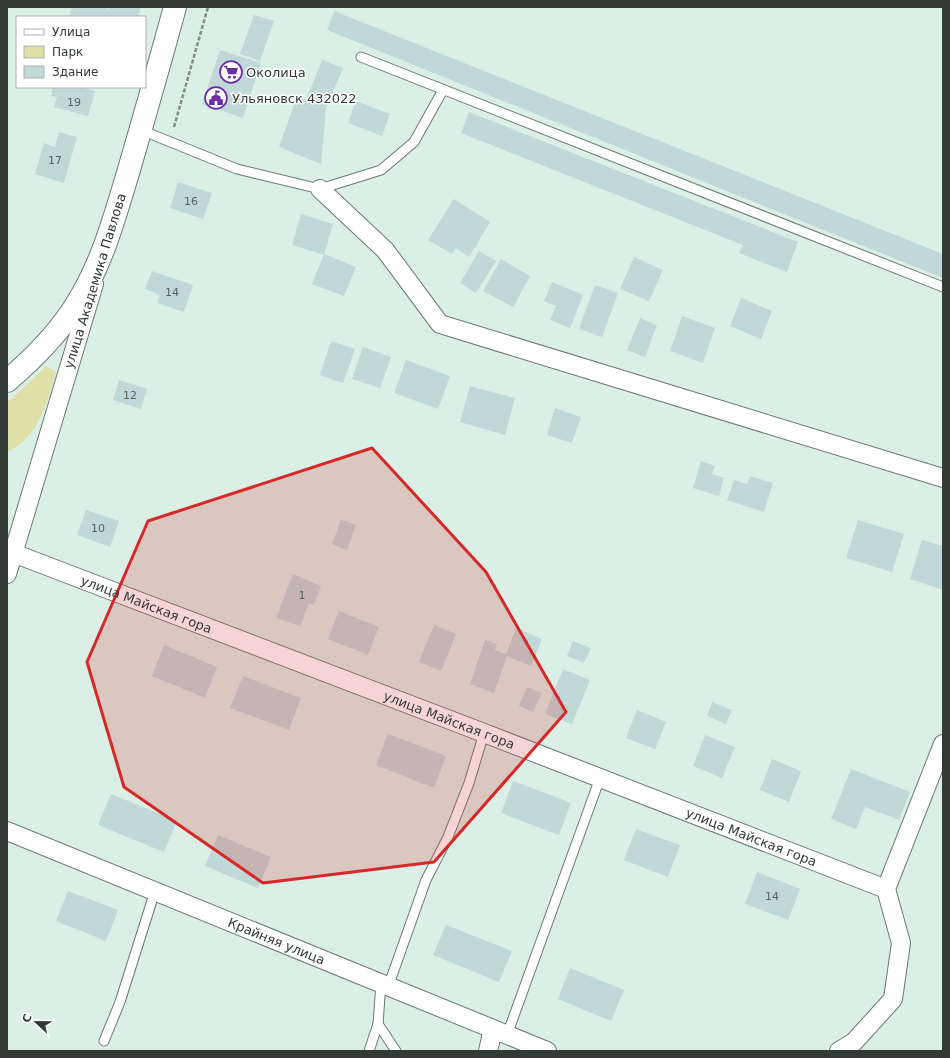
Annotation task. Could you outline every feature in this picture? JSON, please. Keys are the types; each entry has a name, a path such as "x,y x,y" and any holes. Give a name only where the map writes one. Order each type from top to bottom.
{"street":[{"name":"улица Академика Павлова","path":"7,574 10,546 141,130 175,7"},
{"path":"320,189 385,250 440,324 943,478"},
{"path":"7,381 27,364 53,336 76,306 94,272 108,237"},
{"name":"улица Майская гора","path":"10,546 484,733 886,889"},
{"path":"839,1051 854,1042 893,999 901,943 886,889 943,744"},
{"name":"Крайняя улица","path":"7,831 547,1051"},
{"path":"488,1051 500,1032"}],"lane":[{"path":"361,57 943,287"},
{"path":"141,130 237,169 320,189 381,170 414,142 443,90"},
{"path":"369,1051 378,1024 384,985 426,880 448,837 469,784 484,733"},
{"path":"500,1032 600,778"},
{"path":"104,1041 120,1002 155,891"},
{"path":"378,1024 396,1051"}],"path":[{"path":"170,141 208,7"}],"highlighted area":[{"path":"372,448 486,572 566,712 434,862 263,883 124,787 87,662 148,521"}],"green space":[{"path":"46,366 56,372 45,407 27,438 18,446 7,452 7,402"}],"building":[{"path":"72,7 102,7 110,9 110,7 141,7 138,16 69,16"},
{"path":"334,11 943,254 943,278 327,30"},
{"path":"254,15 274,21 260,61 240,54"},
{"path":"220,50 261,63 243,118 202,104"},
{"path":"322,60 343,68 326,108 321,164 279,147 297,97 306,100"},
{"path":"53,88 84,88 95,91 88,116 54,107 57,97 51,96"},
{"path":"356,101 390,114 382,136 348,123"},
{"path":"469,112 798,242 787,272 739,253 743,245 461,133"},
{"path":"59,132 77,137 64,183 35,174 44,143 55,147"},
{"path":"178,182 212,193 203,219 170,208"},
{"path":"454,199 490,222 469,257 456,248 452,254 428,240"},
{"path":"301,214 333,224 324,255 292,245"},
{"path":"479,251 496,261 476,293 460,283"},
{"path":"324,254 356,267 344,296 312,284"},
{"path":"634,257 663,270 649,301 620,289"},
{"path":"501,259 530,276 513,307 483,291"},
{"path":"152,271 193,285 184,312 157,303 160,295 145,289"},
{"path":"552,282 583,295 570,328 550,320 556,306 544,301"},
{"path":"595,285 618,293 602,337 579,329"},
{"path":"741,298 772,311 761,339 730,326"},
{"path":"682,316 715,328 703,363 670,351"},
{"path":"640,318 657,325 645,357 627,350"},
{"path":"331,341 355,349 343,383 320,375"},
{"path":"363,347 391,357 380,388 352,379"},
{"path":"406,360 450,376 438,409 394,393"},
{"path":"119,380 147,389 141,409 113,400"},
{"path":"470,386 515,398 505,435 460,422"},
{"path":"555,408 581,417 572,443 547,435"},
{"path":"701,461 715,466 712,474 724,478 719,496 693,488"},
{"path":"750,476 773,483 764,512 727,500 734,480 747,484"},
{"path":"86,510 119,521 110,547 77,535"},
{"path":"341,520 356,525 347,550 332,544"},
{"path":"858,520 904,534 892,572 846,558"},
{"path":"922,540 943,546 943,590 910,579"},
{"path":"293,574 321,586 314,605 309,603 300,626 276,618"},
{"path":"339,611 379,627 368,655 328,639"},
{"path":"434,625 456,634 441,671 419,662"},
{"path":"516,628 542,639 531,666 507,656 494,693 470,684 485,640 497,644 495,650 506,654"},
{"path":"573,641 591,648 584,663 567,656"},
{"path":"164,645 217,667 205,698 152,676"},
{"path":"563,669 590,680 572,724 545,714"},
{"path":"243,676 301,698 289,730 230,708"},
{"path":"527,687 542,693 533,712 519,706"},
{"path":"712,702 732,710 726,724 707,716"},
{"path":"637,710 666,722 655,749 626,738"},
{"path":"388,734 446,756 434,788 376,765"},
{"path":"705,735 735,747 722,778 693,766"},
{"path":"772,759 801,771 789,802 760,790"},
{"path":"851,769 910,792 899,820 865,807 856,829 831,819"},
{"path":"513,781 571,803 559,835 501,813"},
{"path":"111,794 177,821 164,852 98,825"},
{"path":"636,829 680,845 668,877 624,860"},
{"path":"218,835 271,857 258,888 205,866"},
{"path":"757,872 800,889 788,920 745,904"},
{"path":"68,891 118,910 106,941 56,921"},
{"path":"446,925 512,951 499,982 433,955"},
{"path":"570,968 624,990 611,1021 558,999"}],"place":[{"name":"Околица","path":"231,72"},
{"name":"Ульяновск 432022","path":"216,98"}]}
